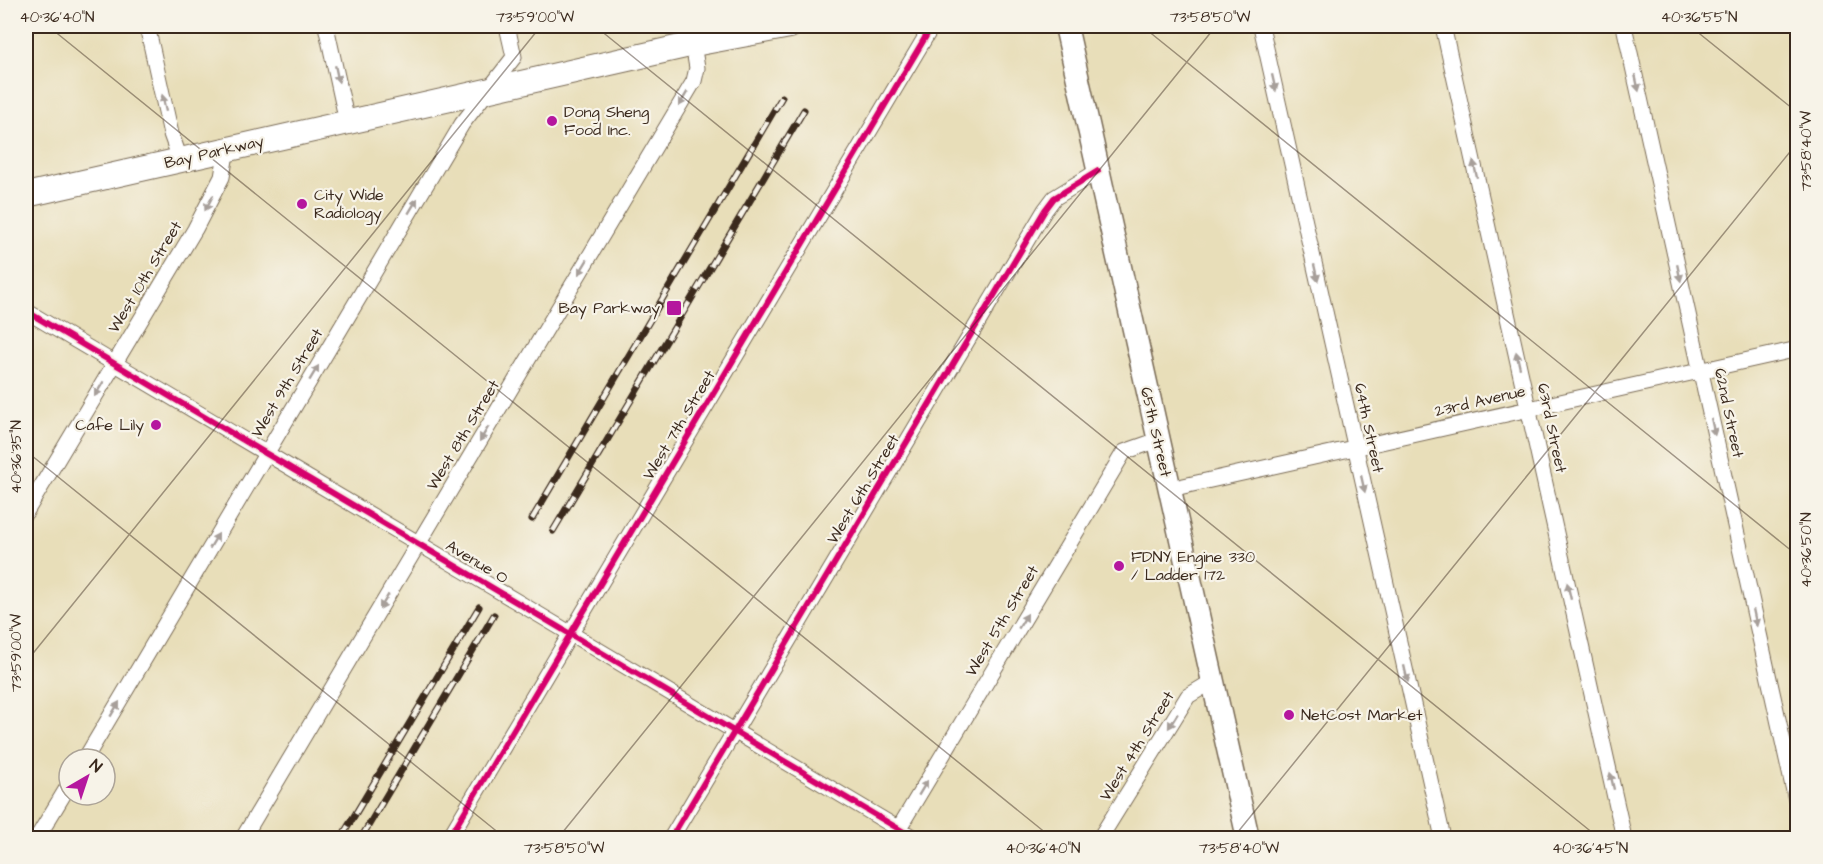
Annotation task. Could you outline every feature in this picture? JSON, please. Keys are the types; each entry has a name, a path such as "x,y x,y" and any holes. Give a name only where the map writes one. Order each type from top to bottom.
{"main road":[{"name":"Bay Parkway","path":"26,195 489,90 692,35 790,26"},
{"name":"65th Street","path":"1066,26 1248,838"}],"street":[{"path":"147,26 171,134 180,159"},
{"path":"326,26 347,122"},
{"name":"West 9th Street","path":"92,747 462,124 514,57 507,26"},
{"name":"West 7th Street","path":"449,838 932,26"},
{"name":"64th Street","path":"1261,26 1443,838"},
{"name":"63rd Street","path":"1443,26 1624,838"},
{"name":"62nd Street","path":"1624,26 1797,809"},
{"name":"West 8th Street","path":"243,838 694,81 697,68 692,35"},
{"name":"West 10th Street","path":"26,512 206,208 222,177 227,148"},
{"name":"West 6th Street","path":"671,838 1045,210 1054,198 1098,171"},
{"name":"Avenue O","path":"26,311 735,731 896,834 915,838"},
{"name":"23rd Avenue","path":"1170,489 1797,349"},
{"name":"West 5th Street","path":"896,834 1124,452 1158,441"},
{"name":"West 4th Street","path":"1100,838 1188,696 1213,681"},
{"path":"38,838 57,806"}],"railway":[{"path":"532,519 782,97"},
{"path":"553,531 804,110"},
{"path":"341,838 479,607"},
{"path":"361,838 494,615"}],"cycle path":[{"path":"449,838 932,26"},
{"path":"671,838 1045,210 1054,198 1098,171"},
{"path":"26,311 914,838"}],"place":[{"name":"Dong Sheng Food Inc.","path":"552,121"},
{"name":"City Wide Radiology","path":"302,204"},
{"name":"Bay Parkway","path":"674,308"},
{"name":"Cafe Lily","path":"156,425"},
{"name":"FDNY Engine 330 / Ladder 172","path":"1119,566"},
{"name":"NetCost Market","path":"1289,715"}]}
